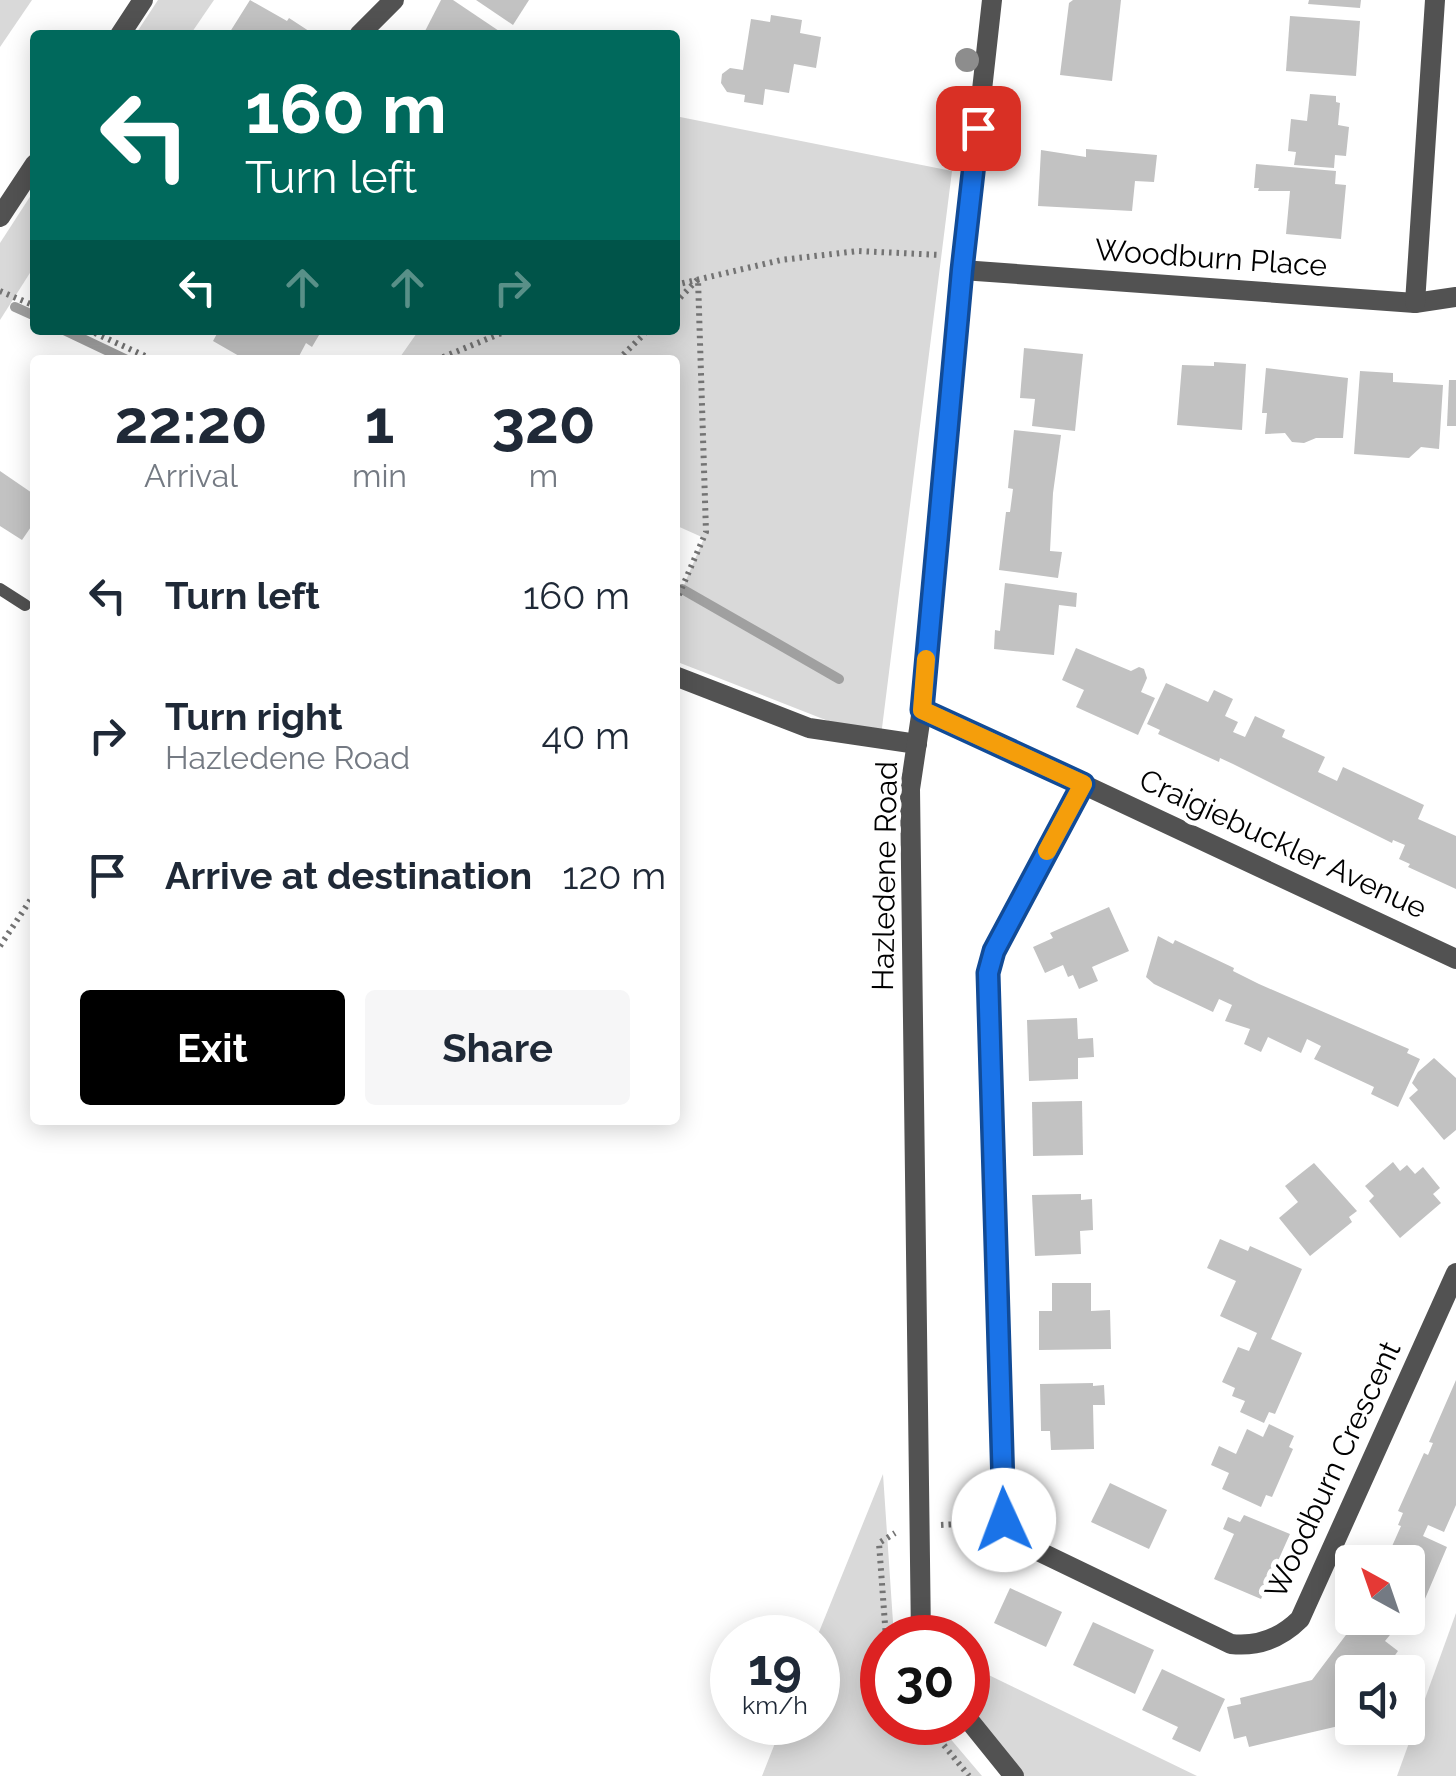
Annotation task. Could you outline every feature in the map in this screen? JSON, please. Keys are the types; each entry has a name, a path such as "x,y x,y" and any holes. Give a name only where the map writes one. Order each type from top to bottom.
{"street":[{"path":"123,30 143,0"},
{"path":"364,30 394,0"},
{"name":"Hazledene Road","path":"921,1615 910,789 922,710 962,270 992,0"},
{"path":"1415,303 1435,0"},
{"path":"0,217 30,172"},
{"name":"Woodburn Place","path":"962,270 1415,303 1456,297"},
{"path":"680,678 809,728 918,744"},
{"name":"Craigiebuckler Avenue","path":"922,710 1456,958"},
{"path":"1004,1520 988,973 994,951 1083,784"},
{"name":"Woodburn Crescent","path":"1004,1520 1007,1532 1015,1540 1231,1644 1261,1642 1288,1632 1300,1619 1456,1273"},
{"path":"989,1745 1014,1776"}],"lane":[{"path":"0,588 25,604"}],"path":[{"path":"680,284 780,260 858,252 942,254 965,243"},
{"path":"680,298 698,280"},
{"path":"680,593 706,532 698,280"},
{"path":"0,291 30,304"},
{"path":"99,335 143,355"},
{"path":"448,355 497,335"},
{"path":"623,355 643,335"},
{"path":"0,946 30,901"},
{"path":"884,1615 879,1543 919,1516 945,1526 1004,1520"},
{"path":"944,1745 969,1776"}],"shaded area":[{"path":"0,0 32,0 0,47"},
{"path":"158,0 214,0 193,30 138,30"},
{"path":"680,117 952,171 881,736 841,726 680,663 680,594 704,538 680,527 680,355 402,355 416,335 680,335"},
{"path":"30,197 30,273 0,320 0,243"},
{"path":"883,1474 893,1615 860,1615 860,1745 956,1745 982,1776 762,1776 774,1745 840,1745 840,1615 826,1615"},
{"path":"1456,1613 1456,1776 1397,1776 1408,1745 1425,1745 1425,1699"},
{"path":"990,1676 1197,1776 1014,1776 989,1745"}],"building":[{"path":"250,0 307,30 231,30"},
{"path":"441,0 453,0 498,30 426,30"},
{"path":"476,0 529,0 513,25"},
{"path":"1121,0 1112,81 1060,75 1069,3"},
{"path":"1309,0 1361,0 1360,8 1308,4"},
{"path":"771,15 802,20 800,33 821,37 816,68 794,64 789,93 765,89 763,105 744,102 745,95 727,92 721,83 722,74 730,68 743,70 751,19 770,22"},
{"path":"1290,16 1360,21 1356,76 1286,71"},
{"path":"1310,94 1336,96 1340,103 1338,125 1349,127 1346,156 1335,155 1334,168 1294,165 1296,152 1288,151 1291,119 1307,121"},
{"path":"1086,149 1157,155 1154,182 1135,181 1132,211 1038,206 1041,150 1086,157"},
{"path":"1256,164 1336,171 1335,184 1346,185 1341,239 1286,234 1290,191 1254,188"},
{"path":"216,335 319,335 312,347 306,343 300,355 237,355 213,341"},
{"path":"1024,348 1083,354 1075,431 1032,426 1035,399 1020,398"},
{"path":"1214,362 1246,364 1242,430 1177,425 1182,365 1214,366"},
{"path":"1266,368 1348,378 1343,438 1316,438 1304,443 1292,442 1285,433 1265,434 1267,413 1262,413"},
{"path":"1360,371 1393,373 1393,382 1443,385 1439,449 1421,447 1409,458 1354,454"},
{"path":"1449,380 1456,380 1456,426 1447,426"},
{"path":"1014,430 1061,435 1050,551 1062,552 1058,578 999,570 1013,489 1008,488"},
{"path":"0,471 30,492 30,528 22,540 0,526"},
{"path":"1005,583 1077,593 1076,607 1059,605 1054,655 994,649"},
{"path":"1076,648 1131,671 1144,669 1147,678 1141,692 1155,698 1138,735 1076,707 1084,690 1062,680"},
{"path":"1166,683 1208,702 1214,690 1233,699 1225,716 1238,722 1233,732 1245,737 1255,716 1285,730 1282,737 1325,757 1318,772 1337,781 1343,767 1424,805 1418,819 1456,836 1456,889 1408,867 1410,864 1399,859 1405,845 1393,840 1392,843 1220,758 1219,762 1158,734 1160,730 1147,724"},
{"path":"1109,907 1129,951 1092,967 1098,981 1079,989 1063,965 1045,973 1033,947 1053,938 1050,933"},
{"path":"1158,936 1173,944 1175,940 1259,984 1409,1049 1407,1053 1420,1059 1398,1107 1371,1094 1374,1087 1314,1059 1321,1046 1307,1039 1301,1053 1268,1037 1261,1052 1244,1044 1250,1029 1225,1021 1232,1005 1219,999 1213,1012 1154,984 1146,977"},
{"path":"1077,1018 1078,1039 1093,1038 1094,1057 1078,1058 1078,1079 1029,1081 1027,1020"},
{"path":"1434,1058 1456,1078 1456,1130 1444,1140 1409,1098 1418,1090 1412,1083 1418,1072"},
{"path":"1082,1101 1083,1155 1033,1156 1032,1102"},
{"path":"1393,1162 1400,1171 1407,1165 1415,1174 1423,1167 1440,1188 1433,1194 1441,1203 1400,1238 1369,1201 1374,1196 1365,1186"},
{"path":"1314,1163 1357,1211 1349,1217 1352,1222 1310,1256 1279,1218 1298,1202 1285,1186"},
{"path":"1081,1194 1081,1200 1092,1199 1093,1230 1080,1231 1081,1254 1035,1256 1032,1195"},
{"path":"1220,1239 1248,1251 1250,1246 1302,1269 1271,1339 1302,1353 1275,1414 1269,1412 1264,1423 1240,1412 1245,1401 1232,1396 1235,1388 1222,1382 1238,1347 1249,1351 1257,1333 1220,1316 1236,1281 1207,1268"},
{"path":"1052,1283 1091,1283 1091,1311 1110,1310 1111,1349 1039,1350 1039,1311 1052,1311"},
{"path":"1456,1380 1456,1505 1444,1532 1428,1525 1423,1536 1447,1547 1425,1599 1425,1545 1393,1545 1401,1526 1398,1525 1403,1513 1398,1511 1424,1453 1428,1455 1433,1443 1429,1442"},
{"path":"1040,1384 1104,1385 1105,1405 1093,1405 1094,1449 1051,1450 1050,1431 1041,1431"},
{"path":"1269,1424 1294,1436 1289,1447 1293,1449 1272,1497 1266,1495 1261,1507 1222,1489 1229,1473 1211,1465 1219,1446 1236,1454 1247,1429 1263,1437"},
{"path":"1110,1483 1167,1510 1149,1549 1091,1522"},
{"path":"1244,1515 1290,1534 1261,1599 1214,1579 1234,1534 1223,1529 1228,1517 1240,1522"},
{"path":"1010,1588 1062,1612 1046,1647 994,1623"},
{"path":"1093,1622 1154,1650 1135,1694 1073,1665"},
{"path":"1346,1635 1390,1635 1385,1641 1398,1651 1395,1655 1335,1655 1335,1727 1249,1747 1246,1736 1234,1739 1227,1707 1241,1704 1240,1698 1312,1680"},
{"path":"1162,1669 1225,1699 1200,1752 1172,1739 1178,1727 1142,1710"}],"waterway":[{"path":"15,307 30,314"},
{"path":"74,335 116,355"},
{"path":"682,589 839,679"}],"slow traffic":[{"path":"926,659 922,710 1083,784 1047,851"}],"route":[{"path":"978,128 922,710 1083,784 994,951 986,990 1004,1520"}]}
